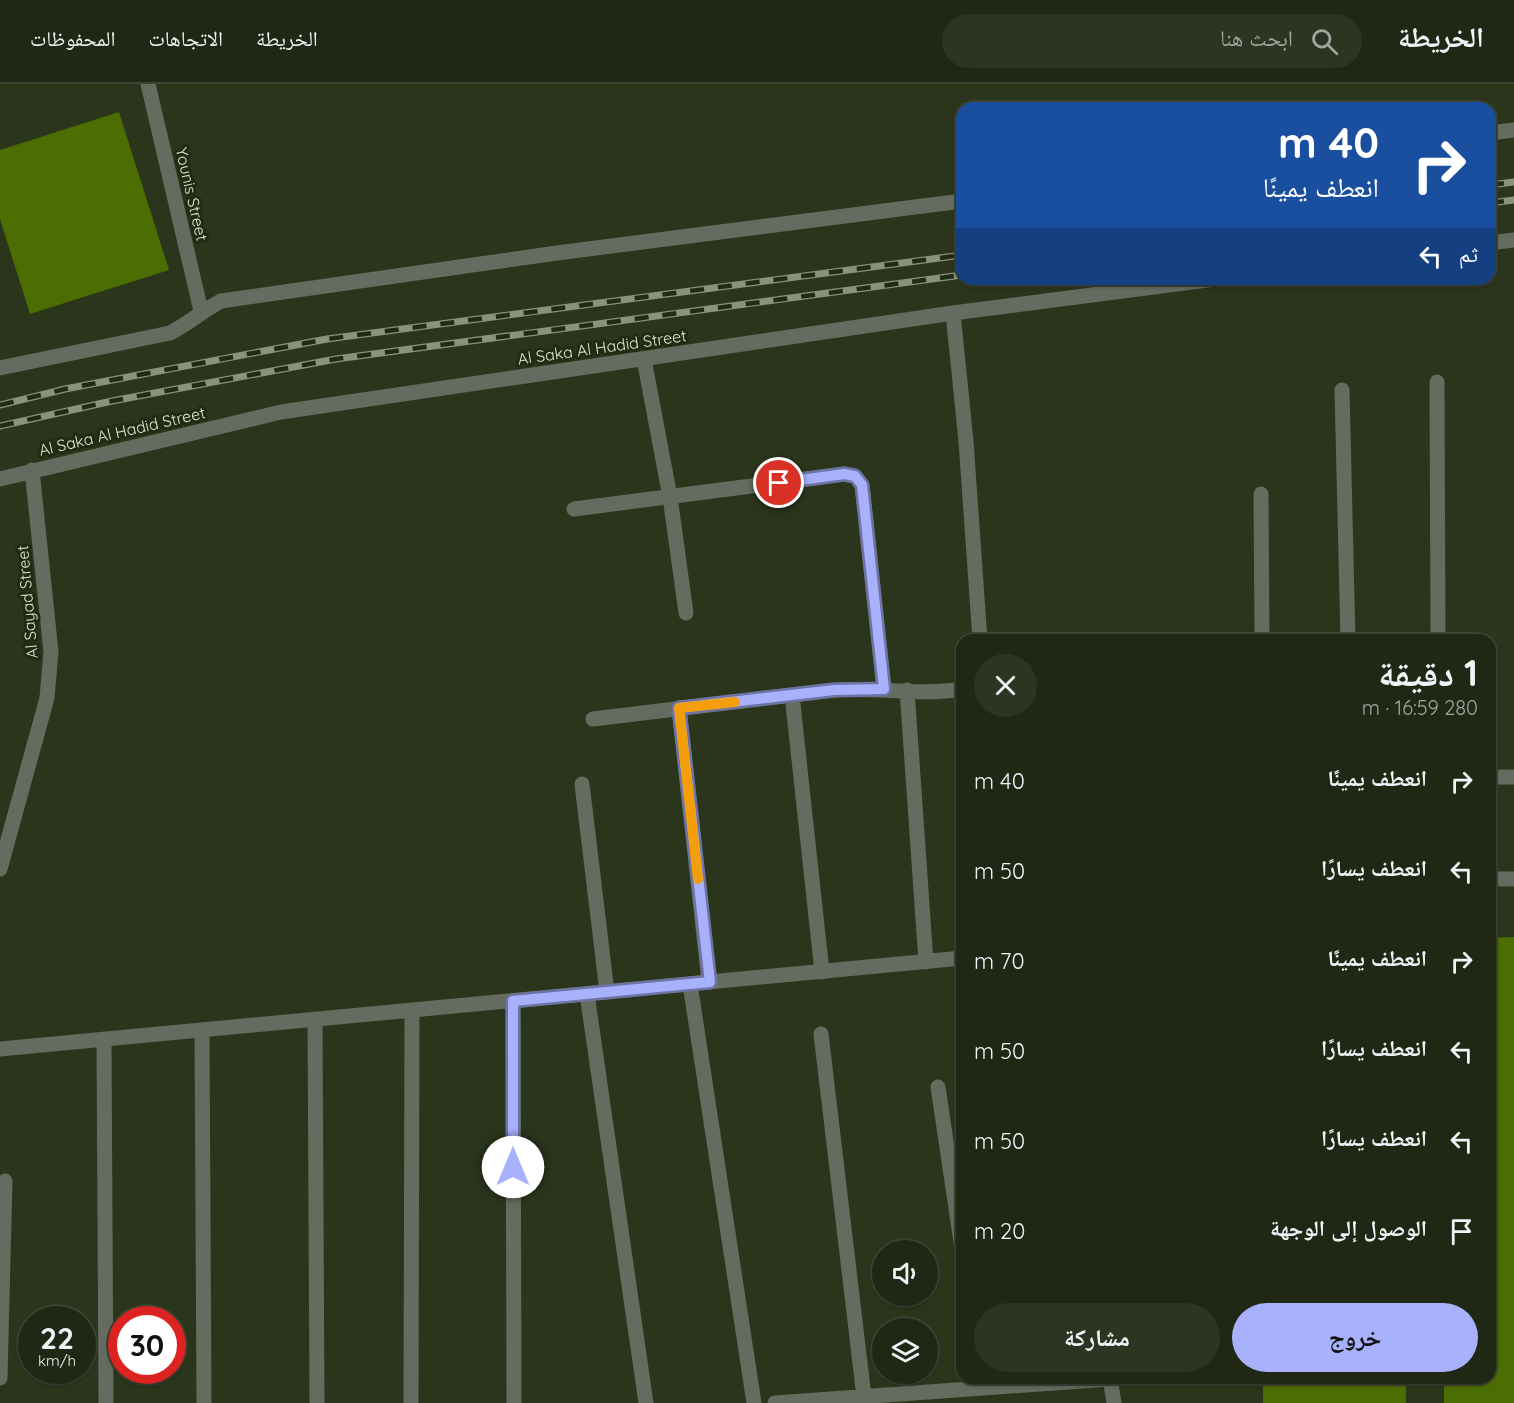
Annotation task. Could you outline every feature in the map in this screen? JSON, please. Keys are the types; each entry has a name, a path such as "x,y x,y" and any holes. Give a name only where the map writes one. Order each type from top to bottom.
{"street":[{"name":"Younis Street","path":"148,84 201,311"},
{"path":"1496,132 1514,130"},
{"path":"0,368 170,333 187,325 201,311 221,301 557,253 956,202"},
{"path":"1496,242 1514,240"},
{"name":"Al Saka Al Hadid Street","path":"0,479 281,412 953,313 1169,285"},
{"path":"953,313 966,441 980,634"},
{"path":"644,359 670,497 686,613"},
{"path":"1437,382 1438,634"},
{"path":"1342,390 1348,634"},
{"name":"Al Sayad Street","path":"1,863 47,698 51,651 32,470"},
{"path":"574,510 844,474 855,476 862,485 884,689"},
{"path":"1261,494 1262,634"},
{"path":"593,719 834,690 884,689 943,692 956,690"},
{"path":"907,690 926,962"},
{"path":"792,695 822,972"},
{"path":"679,708 710,982"},
{"path":"1496,777 1514,777"},
{"path":"582,784 607,992"},
{"path":"1496,879 1514,879"},
{"path":"0,1049 956,959"},
{"path":"690,984 754,1403"},
{"path":"587,994 646,1403"},
{"path":"513,1001 514,1403"},
{"path":"411,1403 412,1011"},
{"path":"315,1020 317,1403"},
{"path":"202,1030 204,1403"},
{"path":"821,1034 864,1397"},
{"path":"104,1039 106,1403"},
{"path":"938,1087 956,1208"},
{"path":"0,1378 5,1181"},
{"path":"775,1403 864,1397 973,1384"},
{"path":"1111,1384 1113,1403"}],"building":[{"path":"119,112 169,270 30,314 0,219 0,150"},
{"path":"1514,937 1514,1403 1444,1403 1444,1384 1496,1384 1496,938"},
{"path":"1263,1384 1406,1384 1406,1403 1263,1403"}],"railway":[{"path":"1496,184 1514,182"},
{"path":"1496,202 1514,200"},
{"path":"0,405 65,389 327,339 956,256"},
{"path":"0,426 112,401 336,359 956,276"}],"slow traffic":[{"path":"698,879 679,708 735,702"}],"route":[{"path":"513,1167 513,1001 710,982 679,708 834,690 884,689 862,485 855,476 844,474 779,483"}]}
